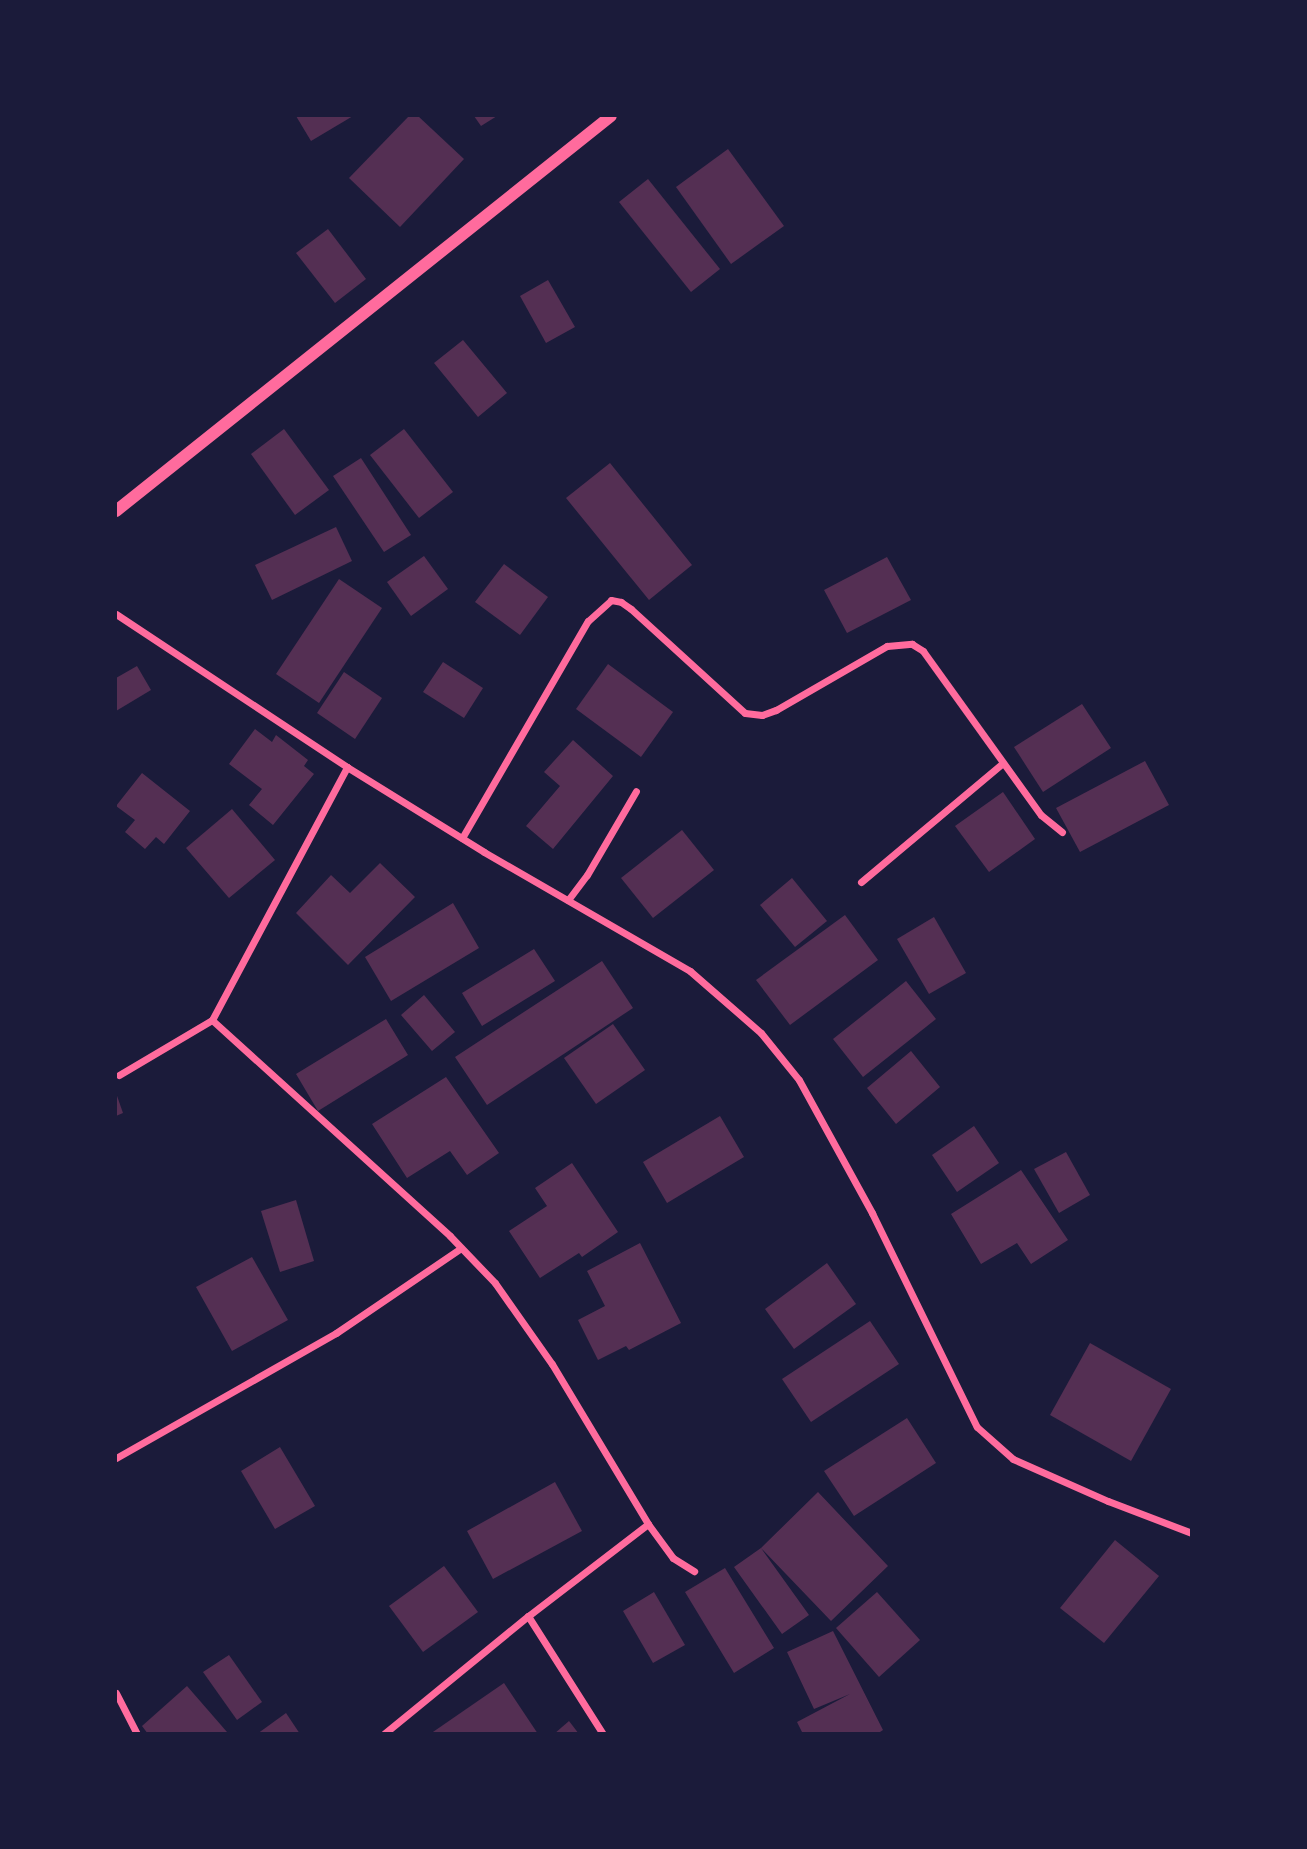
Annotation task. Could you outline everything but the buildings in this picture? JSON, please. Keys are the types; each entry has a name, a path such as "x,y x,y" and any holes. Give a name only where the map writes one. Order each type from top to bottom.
{"street":[{"path":"116,511 611,116"},
{"path":"462,838 589,621 611,600 621,601 631,609 746,713 762,715 776,710 887,646 912,644 923,651 1041,815 1062,832"},
{"path":"116,614 347,767 462,838 690,971 761,1033 799,1080 872,1213 942,1351 966,1406 992,1443 1013,1459 1108,1501 1192,1532"},
{"path":"861,882 1003,763"},
{"path":"119,1075 212,1020 347,767"},
{"path":"568,900 587,875 635,790"},
{"path":"212,1020 461,1248 495,1283 552,1364 648,1524 673,1558 694,1571"},
{"path":"116,1458 336,1333 461,1248"},
{"path":"384,1734 528,1616 648,1524"},
{"path":"528,1616 603,1734"},
{"path":"116,1693 137,1734"}]}
